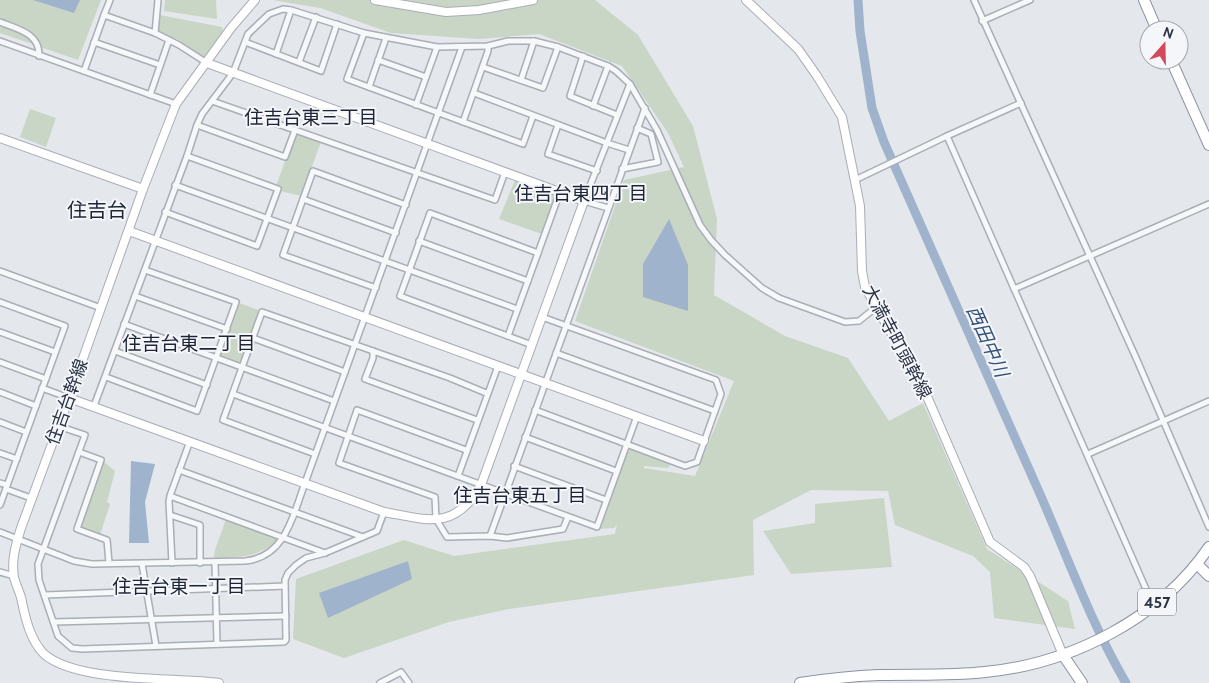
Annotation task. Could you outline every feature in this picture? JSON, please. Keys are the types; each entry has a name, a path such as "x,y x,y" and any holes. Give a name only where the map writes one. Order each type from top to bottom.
{"highway":[{"path":"1144,0 1153,20"},
{"path":"1176,70 1209,144"},
{"name":"457","path":"800,683 878,675 939,679 1022,666 1063,655 1093,643 1136,619 1197,564 1209,547"},
{"path":"1197,564 1209,576"},
{"path":"1063,655 1082,683"}],"street":[{"path":"84,71 110,0"},
{"path":"155,33 157,0"},
{"name":"住吉台幹線","path":"219,683 158,681 100,676 83,673 56,664 38,647 28,629 22,598 14,576 14,550 143,189 176,104 231,28 255,0"},
{"path":"375,0 446,12 479,10 533,0"},
{"name":"大満寺町頭幹線","path":"746,0 798,49 838,110 844,123 861,215 863,281 875,308 926,394 990,542 1024,567 1030,576 1063,655"},
{"path":"974,0 1209,527"},
{"path":"982,21 1030,0"},
{"path":"94,406 197,125 233,73 248,34 269,14 283,9 316,17 364,33 437,47 488,46 508,41 534,41 558,47 608,66 630,84 645,108 657,130 700,225 711,240 762,288 779,298 845,322 859,321 875,308"},
{"path":"276,54 291,10"},
{"path":"104,15 155,33 207,63 233,73 428,145 608,208"},
{"path":"298,62 316,17"},
{"path":"0,22 32,36 38,44 38,56"},
{"path":"246,42 321,71 338,24"},
{"path":"364,33 347,79 522,144 533,116"},
{"path":"369,87 386,38"},
{"path":"150,95 169,40"},
{"path":"0,41 176,104"},
{"path":"521,80 534,41"},
{"path":"94,42 160,65"},
{"path":"463,122 483,67 488,46"},
{"path":"416,105 437,47"},
{"path":"0,532 82,563 215,563 254,560 275,548 284,538 305,483 462,47"},
{"path":"483,67 543,88 558,47"},
{"path":"583,56 570,96 617,115"},
{"path":"378,60 426,77"},
{"path":"594,106 608,66"},
{"path":"42,388 384,512 423,520 448,517 462,510 481,485 584,201 630,84"},
{"path":"474,93 629,150"},
{"path":"212,101 495,200 505,172"},
{"path":"855,180 1021,103"},
{"path":"490,536 645,108"},
{"path":"197,125 285,157 295,130"},
{"path":"558,125 548,154 596,171"},
{"path":"622,169 658,162 651,134 637,128"},
{"path":"947,136 1153,605"},
{"path":"0,138 143,189"},
{"path":"165,212 257,246 268,218 278,189 187,156"},
{"path":"376,288 283,255 313,171 406,204"},
{"path":"175,185 517,309"},
{"path":"508,336 560,192"},
{"path":"303,199 396,233"},
{"path":"1014,289 1209,204"},
{"path":"532,345 400,296 430,213 538,253"},
{"path":"129,232 704,441"},
{"path":"419,241 528,281"},
{"path":"106,377 197,411 207,385 236,302 145,270"},
{"path":"0,271 101,308"},
{"path":"135,296 227,329"},
{"path":"0,302 65,326 0,505"},
{"path":"315,454 223,420 262,312 486,393"},
{"path":"535,410 685,466 696,462 721,394 716,380 542,317"},
{"path":"124,324 334,401"},
{"path":"0,332 55,352"},
{"path":"253,338 345,372"},
{"path":"115,351 207,385"},
{"path":"373,351 373,358 365,379 477,420"},
{"path":"556,354 715,411"},
{"path":"0,362 46,379"},
{"path":"458,476 486,393 498,366"},
{"path":"0,392 36,406"},
{"path":"233,394 597,527 637,416"},
{"path":"1088,454 1209,402"},
{"path":"466,450 357,410 339,463 435,497 436,519 447,537 490,536 507,538 563,529 568,517"},
{"path":"0,422 26,432"},
{"path":"58,426 85,435 43,548 38,564 39,580 58,636 72,648 284,642 286,640 285,577 296,565 306,558 325,554 377,531 384,512"},
{"path":"525,438 616,471"},
{"path":"172,563 170,496 190,441"},
{"path":"79,452 101,460 77,529 107,540 109,563"},
{"path":"0,453 17,459"},
{"path":"514,466 606,500"},
{"path":"180,470 363,537"},
{"path":"0,483 31,498"},
{"path":"170,496 325,554"},
{"path":"170,515 200,525 200,563"},
{"path":"215,563 218,644"},
{"path":"142,564 156,646"},
{"path":"0,572 14,576"},
{"path":"45,596 285,586"},
{"path":"54,622 286,616"},
{"path":"380,683 401,672 409,683"}],"green space":[{"path":"0,0 101,0 78,60 0,33"},
{"path":"165,0 216,0 217,19 164,11"},
{"path":"273,0 595,0 638,35 693,126 717,219 714,295 785,336 848,358 889,421 923,403 987,549 1068,601 1075,629 994,618 990,572 973,556 895,525 888,491 811,490 753,520 754,575 509,609 449,622 344,658 293,639 296,579 404,540 454,556 615,534 617,525 614,528 597,529 626,452 632,449 671,464 668,468 644,466 644,468 695,476 734,381 575,321 624,180 684,167 668,133 622,66 539,34 479,39 391,33 320,8"},
{"path":"160,15 222,27 223,34 205,56 201,57 179,40 158,32"},
{"path":"30,109 56,118 46,147 20,137"},
{"path":"298,133 321,142 301,196 280,191 280,188 276,186 295,134"},
{"path":"515,180 553,193 555,199 542,234 499,219"},
{"path":"239,303 259,310 241,361 238,363 222,358 220,354"},
{"path":"103,461 115,471 107,502 110,504 100,535 81,527 81,524"},
{"path":"884,498 892,567 791,574 763,531 815,523 815,504"},
{"path":"226,519 278,539 264,550 256,553 241,557 214,558"}],"water":[{"path":"33,0 80,0 74,13"},
{"path":"669,219 688,265 688,311 643,297 643,264"},
{"path":"131,461 155,464 145,502 149,543 129,543"},
{"path":"408,561 412,579 328,618 319,593"}],"waterway":[{"name":"西田中川","path":"858,0 860,31 872,108 884,142 1091,614 1126,683"}],"district":[{"name":"住吉台東三丁目","path":"311,117"},
{"name":"住吉台東四丁目","path":"581,193"},
{"name":"住吉台","path":"97,210"},
{"name":"住吉台東二丁目","path":"189,343"},
{"name":"住吉台東五丁目","path":"520,495"},
{"name":"住吉台東一丁目","path":"179,586"}]}
